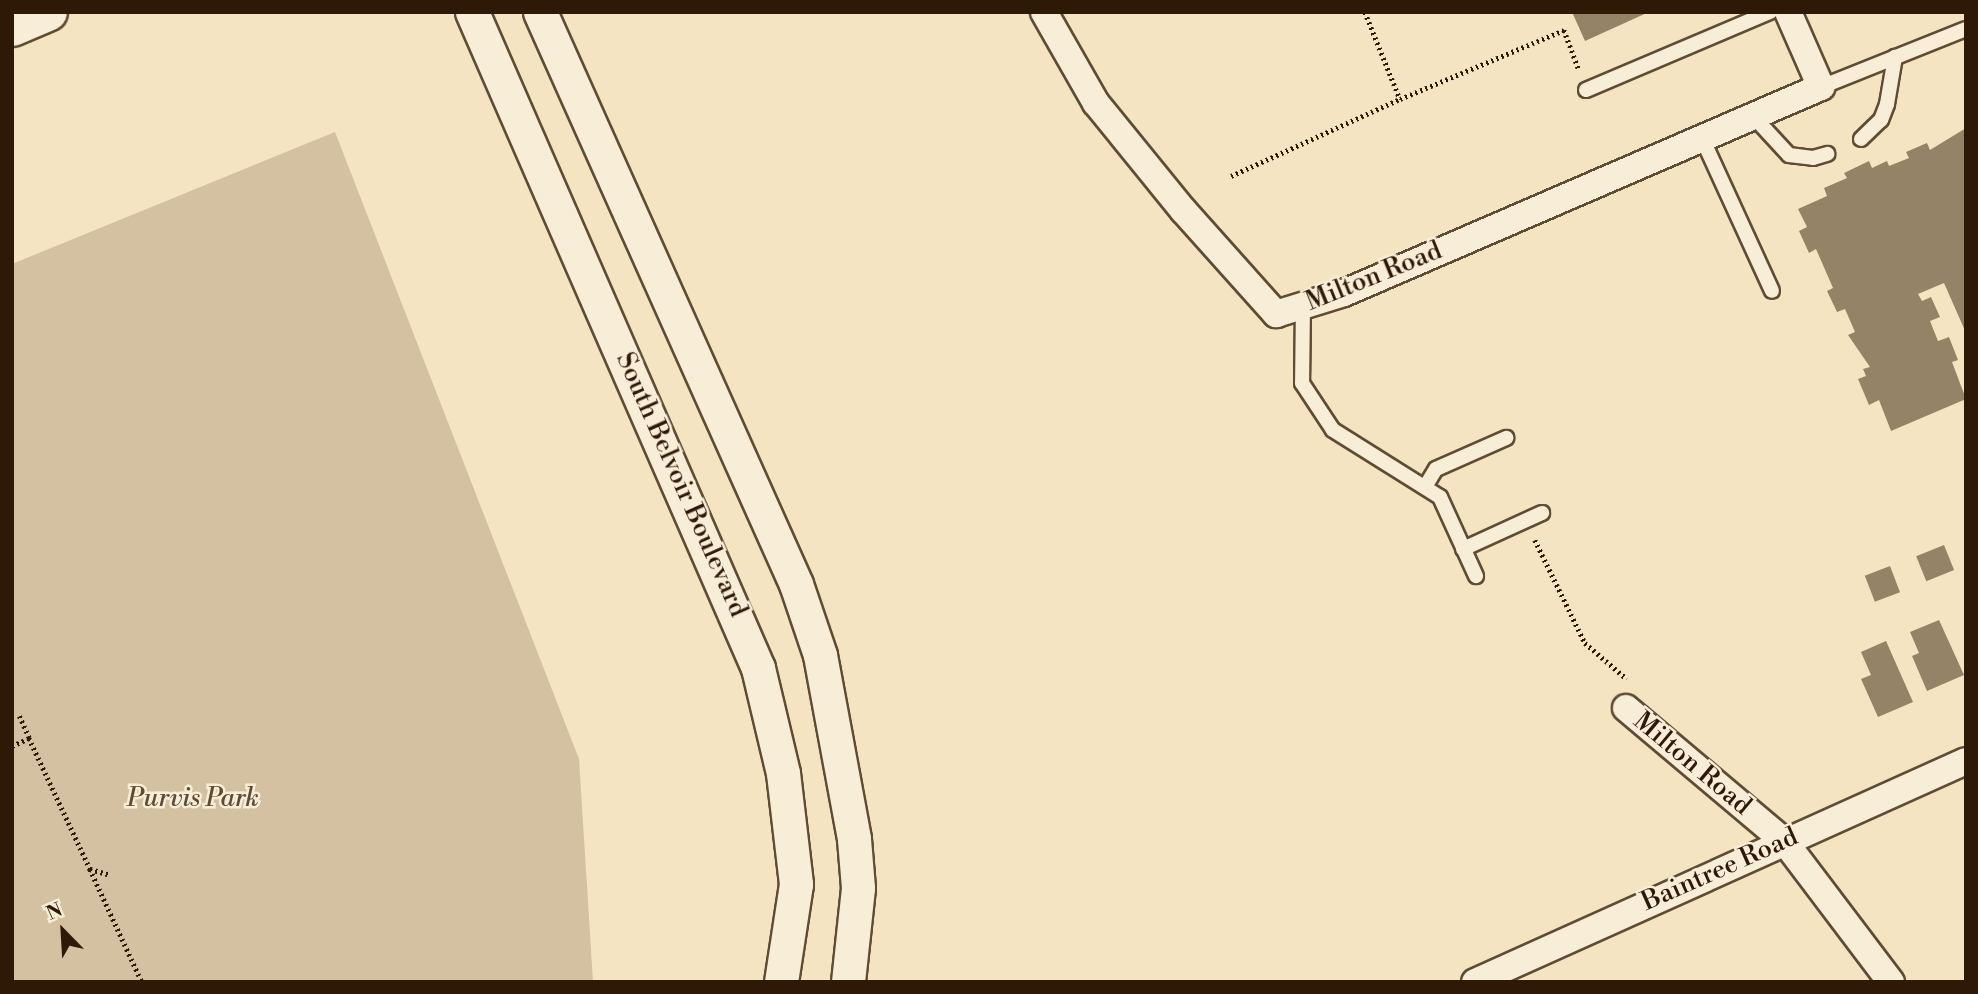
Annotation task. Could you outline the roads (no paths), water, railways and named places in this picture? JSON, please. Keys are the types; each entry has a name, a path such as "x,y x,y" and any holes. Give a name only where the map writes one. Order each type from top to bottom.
{"main road":[{"path":"12,27 47,12"}],"street":[{"name":"South Belvoir Boulevard","path":"472,12 758,668 783,773 796,884 781,982"},
{"path":"540,12 796,584 820,655 854,839 858,888 848,982"},
{"name":"Milton Road","path":"1044,12 1096,103 1192,220 1276,314 1344,293 1821,87"},
{"path":"1788,12 1821,87"},
{"name":"Milton Road","path":"1626,708 1785,842 1891,982"},
{"name":"Baintree Road","path":"1475,982 1966,761"}],"lane":[{"path":"1586,90 1770,12"},
{"path":"1821,87 1966,29"},
{"path":"1861,139 1881,120 1887,104 1895,57"},
{"path":"1753,116 1790,155 1813,158 1827,154"},
{"path":"1702,138 1772,291"},
{"path":"1303,305 1302,383 1333,430 1440,496 1476,576"},
{"path":"1425,487 1436,468 1506,438"},
{"path":"1463,549 1542,513"}],"park label":[{"name":"Purvis Park","path":"193,799"}]}
